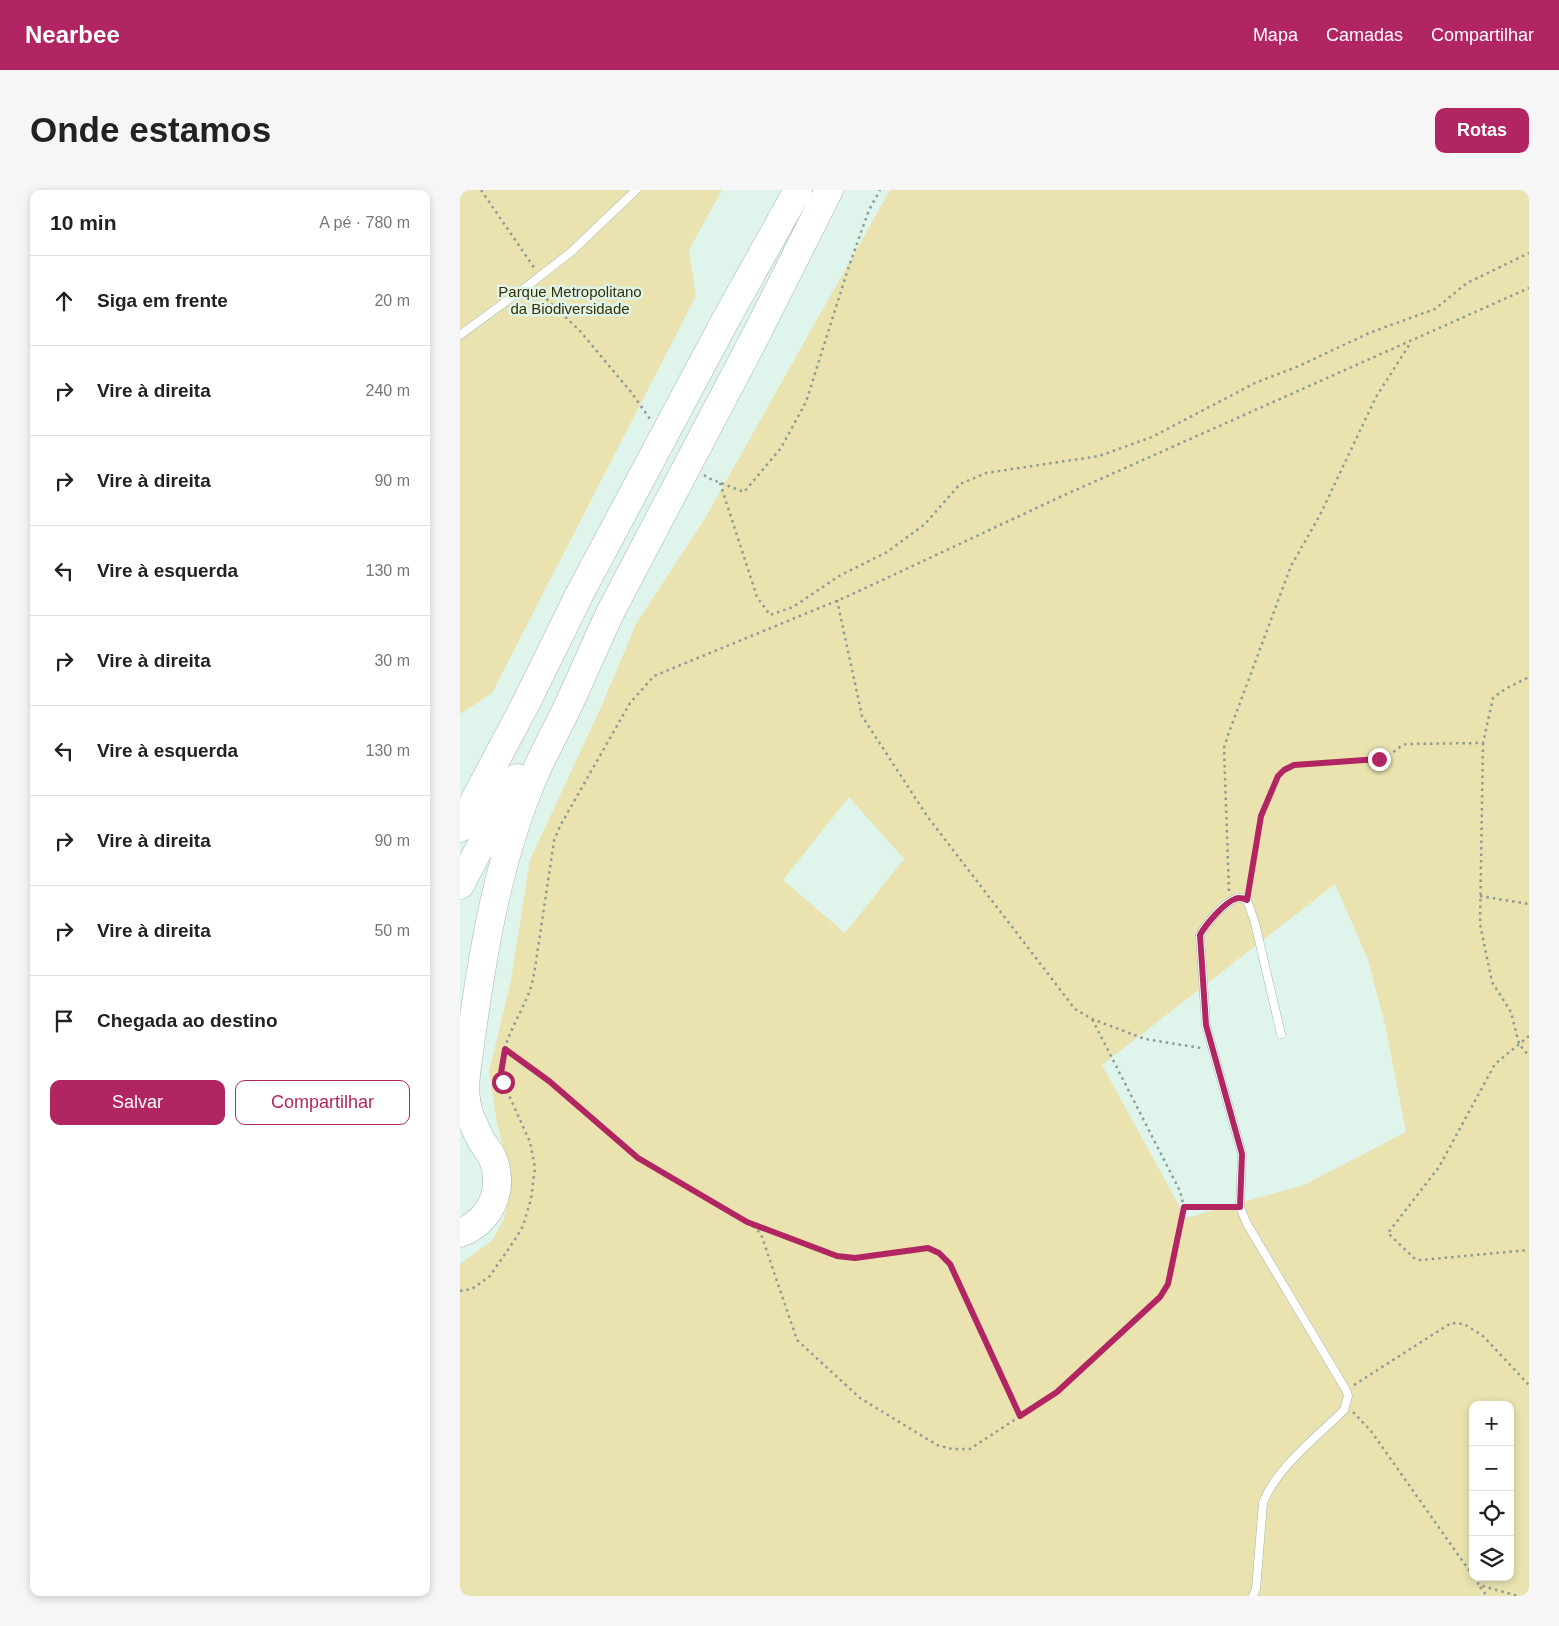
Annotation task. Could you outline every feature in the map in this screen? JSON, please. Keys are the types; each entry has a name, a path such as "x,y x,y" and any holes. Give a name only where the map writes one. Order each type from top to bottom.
{"highway":[{"path":"460,828 527,701 579,595 725,321 798,190"},
{"path":"460,885 556,705 611,611 755,337 829,190"},
{"path":"460,787 491,744 517,697 579,595"},
{"path":"460,1233 468,1230 481,1220 491,1208 496,1193 498,1177 494,1161 481,1140 469,1114 465,1087 473,1019 494,900 516,821 528,789 567,709 611,611"},
{"path":"460,1129 476,1137 487,1148"}],"lane":[{"path":"460,335 571,252 636,190"},
{"path":"1253,1596 1256,1589 1263,1503 1267,1491 1280,1472 1344,1410 1348,1396 1247,1224 1240,1207 1242,1154 1206,1025 1200,935 1207,922 1233,899 1241,898 1247,900 1255,922 1281,1034"}],"path":[{"path":"481,190 540,276"},
{"path":"708,478 744,492 781,448 806,402 859,238 869,210 880,190"},
{"path":"720,483 757,597 770,615 793,607 839,576 887,552 925,524 960,484 986,473 1099,456 1152,437 1255,383 1298,366 1369,333 1435,309 1467,283 1529,253"},
{"path":"530,284 580,331 631,392"},
{"path":"460,1291 472,1288 490,1276 523,1226 532,1199 535,1168 530,1142 503,1082 501,1073 505,1049 530,988 535,968 554,841 560,826 630,703 654,676 837,600 1060,497 1529,288"},
{"path":"1230,902 1224,748 1228,735 1291,566 1320,515 1376,397 1412,340"},
{"path":"837,600 862,716 927,816 1075,1009 1092,1019 1145,1039 1213,1050"},
{"path":"1529,677 1505,688 1493,698 1484,744 1480,896 1480,924 1492,982 1510,1012 1519,1044 1529,1056"},
{"path":"1247,900 1261,816 1278,776 1284,770 1294,765 1379,759 1392,754 1406,744 1484,744"},
{"path":"1480,896 1529,904"},
{"path":"505,1049 549,1081 638,1158 752,1225 761,1234 797,1340 860,1398 937,1445 952,1449 970,1449 1057,1392 1160,1297 1168,1284 1184,1207 1180,1191 1092,1019"},
{"path":"1529,1036 1495,1064 1439,1168 1388,1233 1415,1259 1421,1260 1529,1250"},
{"path":"1184,1207 1240,1207"},
{"path":"747,1222 837,1256 855,1258 928,1248 939,1253 950,1264 1020,1416"},
{"path":"1346,1390 1451,1323 1464,1324 1483,1336 1529,1385"},
{"path":"1346,1405 1371,1431 1469,1571"},
{"path":"1476,1581 1486,1596"},
{"path":"1479,1585 1518,1596"}],"green space":[{"name":"Parque Metropolitano da Biodiversidade","path":"460,190 722,190 689,250 696,296 492,693 460,714"},
{"path":"890,190 1529,190 1529,1596 460,1596 460,1264 492,1241 504,1219 512,1182 497,1123 489,1072 511,980 530,860 602,705 636,624 704,520","holes":["849,797 904,859 845,933 783,880","1335,884 1368,960 1385,1024 1406,1132 1304,1185 1186,1218 1102,1065"]}],"route":[{"path":"503,1082 501,1073 505,1049 549,1081 638,1158 747,1222 837,1256 855,1258 928,1248 939,1253 950,1264 1020,1416 1057,1392 1160,1297 1168,1284 1184,1207 1240,1207 1242,1154 1206,1025 1200,935 1207,922 1233,899 1241,898 1247,900 1261,816 1271,789 1278,776 1284,770 1294,765 1379,759"}]}
